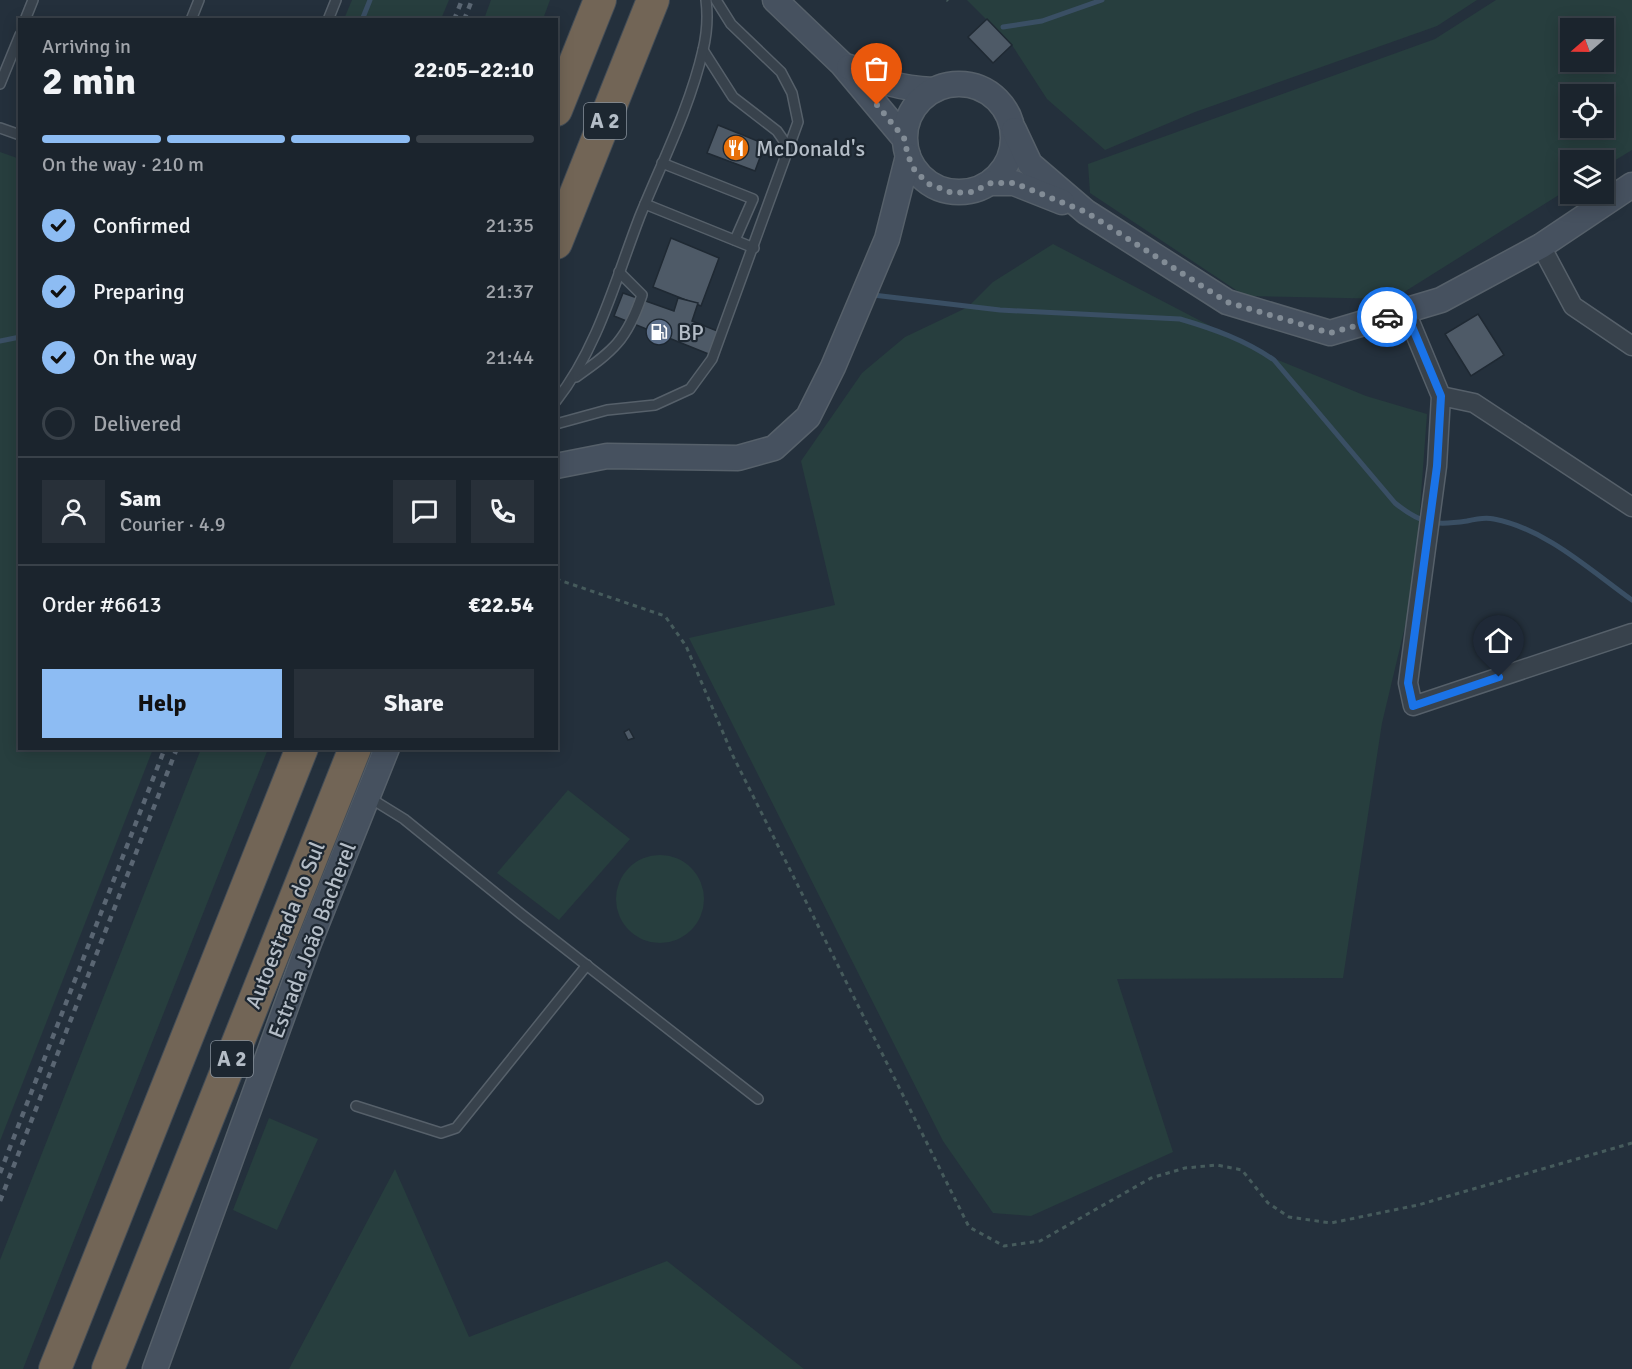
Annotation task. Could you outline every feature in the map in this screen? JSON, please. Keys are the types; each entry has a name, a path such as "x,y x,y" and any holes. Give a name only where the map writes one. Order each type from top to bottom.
{"highway":[{"name":"A 2","path":"558,105 600,0"},
{"name":"A 2","path":"558,238 653,0"},
{"name":"A 2","path":"55,1369 301,750"},
{"name":"Autoestrada do Sul","path":"108,1369 354,750"}],"street":[{"path":"775,0 842,64 906,147 915,171 929,184 952,193 973,192 991,183 1006,168 1013,150 1014,130"},
{"path":"842,64 891,85 933,90 961,83 979,87 1000,101 1030,164 1086,212 1227,302 1330,333 1441,300 1541,246 1629,190"},
{"path":"558,466 607,456 738,458 774,448 808,417 833,367 887,239 906,147 909,116 918,102 933,90"},
{"path":"991,183 1014,183 1086,212"},
{"path":"887,239 914,203 940,188"},
{"path":"1541,246 1573,306 1632,346"},
{"path":"1406,312 1441,396 1437,466 1408,683 1413,706 1632,633"},
{"path":"1441,396 1474,403 1632,507"},
{"name":"Estrada João Bacherel","path":"155,1369 309,943 386,750"}],"lane":[{"path":"26,18 33,0"},
{"path":"329,18 336,0"},
{"path":"574,379 662,163 703,50 708,15 706,0"},
{"path":"558,423 608,410 655,405 690,389 712,359 798,122 792,93 781,72 730,24 716,0"},
{"path":"192,18 197,3"},
{"path":"0,84 18,39"},
{"path":"703,50 733,97 777,130 789,148"},
{"path":"0,128 18,134"},
{"path":"662,163 753,199 735,240"},
{"path":"645,204 753,248"},
{"path":"558,399 574,379 613,351 629,327 642,295 619,272"},
{"path":"368,797 404,819 758,1099"},
{"path":"356,1106 441,1133 456,1128 587,965"}],"path":[{"path":"558,580 665,616 686,646 734,756 969,1227 1004,1246 1040,1240 1151,1178 1185,1168 1217,1165 1242,1170 1268,1203 1289,1216 1331,1223 1418,1205 1632,1143"}],"green space":[{"path":"352,0 449,0 441,18 344,18"},
{"path":"491,0 550,0 543,18 484,18"},
{"path":"967,0 1477,0 1437,26 1195,112 1105,150 1047,99 1012,45"},
{"path":"1496,0 1632,0 1632,150 1614,161 1614,150 1560,150 1560,194 1393,299 1245,296 1090,193 1088,164 1435,39"},
{"path":"0,152 18,158 18,750 153,750 0,1141"},
{"path":"1053,244 1266,355 1366,396 1427,414 1414,589 1382,723 1343,978 1117,979 1173,1152 1031,1216 993,1213 943,1141 689,638 835,605 801,461 862,373 905,337 968,307 993,282"},
{"path":"201,750 268,750 23,1369 0,1369 0,1260"},
{"path":"568,790 630,839 559,920 497,873"},
{"path":"651,855 669,855 685,862 697,874 704,890 704,908 697,924 685,936 669,943 651,943 635,936 623,924 616,908 616,890 623,874 635,862"},
{"path":"269,1118 318,1139 277,1230 233,1210"},
{"path":"395,1169 469,1337 667,1261 804,1369 289,1369"}],"building":[{"path":"987,19 1012,45 993,63 968,37"},
{"name":"McDonald's","path":"718,125 765,144 755,171 707,153"},
{"path":"671,238 719,258 701,306 653,287"},
{"path":"623,293 674,311 678,298 698,303 692,321 720,332 711,355 614,316"},
{"path":"1478,314 1504,355 1471,376 1445,334"},
{"path":"629,729 634,738 628,740 624,732"}],"waterway":[{"path":"363,18 370,0"},
{"path":"1003,27 1042,21 1102,0"},
{"path":"873,295 1000,310 1180,319 1229,336 1274,360 1395,503 1404,510 1428,522 1455,523 1488,518 1513,524 1567,552 1632,600"},
{"path":"0,341 18,337"}],"railway":[{"path":"455,18 462,0"},
{"path":"465,18 472,0"},
{"path":"0,1173 164,750"},
{"path":"0,1201 176,750"}],"way so far":[{"path":"877,105 904,138 908,156 915,171 929,184 952,193 973,192 991,183 1014,183 1086,212 1227,302 1330,333 1387,317"}],"place":[{"name":"McDonald's","path":"736,148"},
{"name":"BP","path":"659,332"}],"route":[{"path":"1387,317 1406,312 1441,396 1437,466 1408,683 1413,706 1499,677"}]}
